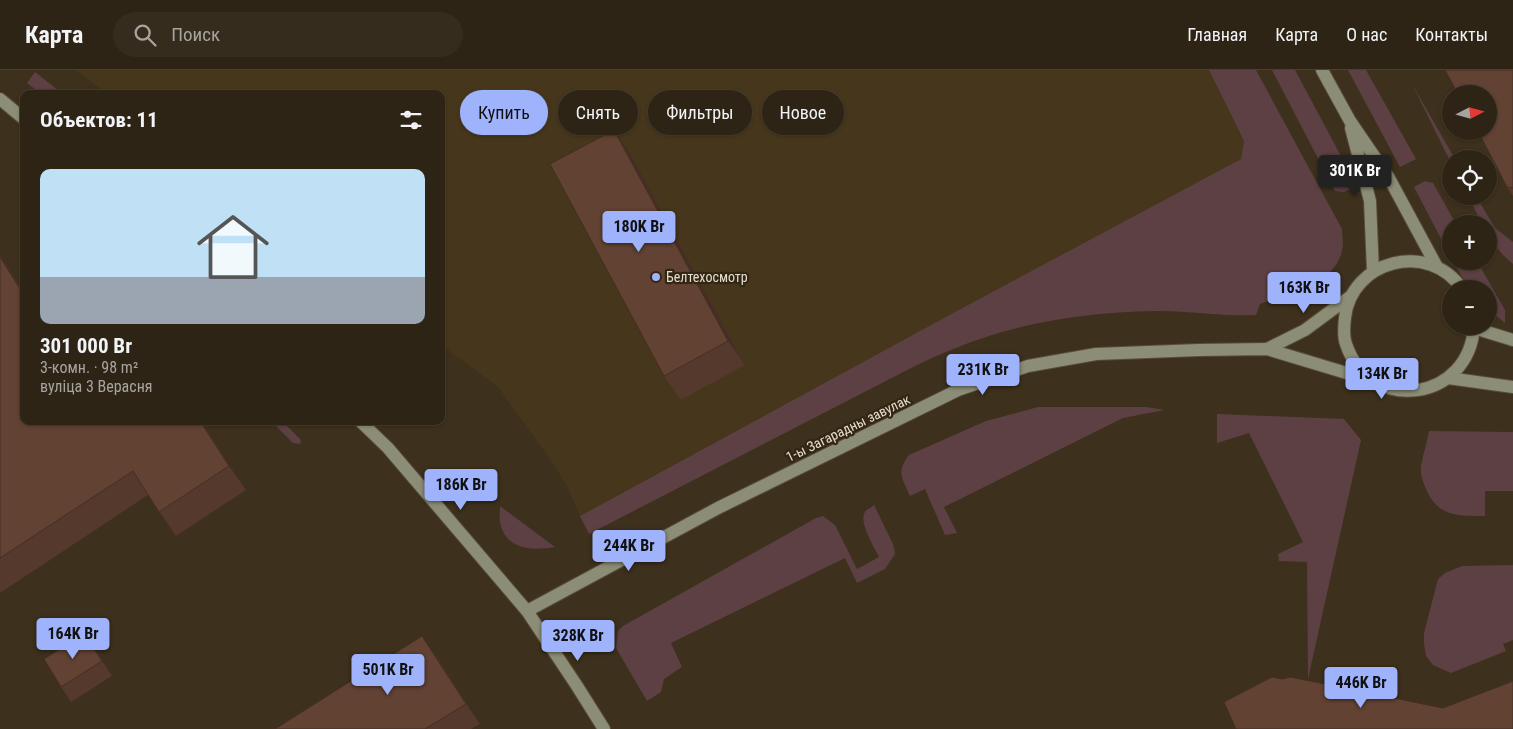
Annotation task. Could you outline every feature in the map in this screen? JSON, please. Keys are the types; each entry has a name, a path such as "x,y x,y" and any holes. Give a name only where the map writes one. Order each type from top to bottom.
{"main road":[{"path":"1322,70 1350,121 1389,178 1437,267"},
{"path":"0,99 20,116"},
{"path":"1350,121 1370,201 1373,271"},
{"path":"1373,381 1360,370 1345,342 1346,310 1351,296 1360,282 1373,271 1388,264 1405,261 1421,262 1437,267 1454,280"},
{"name":"1-ы Загарадны завулак","path":"1267,349 1305,330 1351,296"},
{"path":"1448,378 1459,368 1467,356 1473,335"},
{"path":"1497,335 1513,340"},
{"name":"1-ы Загарадны завулак","path":"526,611 718,508 958,390 1028,366 1096,354 1267,349 1373,381 1388,388 1404,391 1420,391 1435,386 1448,378"},
{"path":"1448,378 1513,387"},
{"path":"364,425 388,448 526,611 604,729"}],"shaded area":[{"path":"76,70 1209,70 1244,141 1241,159 580,516 567,486 552,462 498,387 445,348 445,90 102,90"},
{"path":"1209,70 1256,70 1342,229 1343,245 1341,255 1336,265 1325,278 1260,304 1256,315 1167,311 1113,313 1072,317 1012,329 982,338 915,366 589,534 580,516 1241,159 1244,141"},
{"path":"1272,70 1295,70 1357,186 1344,192 1335,191"},
{"path":"1348,70 1366,70 1416,159 1400,167"},
{"path":"35,72 58,90 36,90 27,83"},
{"path":"1412,84 1442,136 1442,140 1444,140 1450,150 1445,150"},
{"path":"1425,181 1433,183 1442,199 1442,205 1445,205 1451,215 1442,215 1442,241 1414,187"},
{"path":"1472,205 1481,205 1487,215 1478,215"},
{"path":"1497,230 1513,242 1513,264 1497,248"},
{"path":"1458,270 1482,270 1488,280 1464,280"},
{"path":"1497,296 1505,310 1505,323 1497,316"},
{"path":"1038,407 1146,407 1165,410 1123,418 944,507 957,533 945,535 925,489 910,496 901,471 909,455 986,421"},
{"path":"1217,414 1344,419 1361,440 1308,679 1307,562 1279,561 1278,554 1303,542 1249,433 1217,443"},
{"path":"275,425 286,425 301,440 300,444 293,443"},
{"path":"1429,431 1513,432 1513,491 1485,491 1485,516 1458,515 1443,510 1436,505 1421,475 1421,466"},
{"path":"874,505 893,544 895,554 885,569 857,583 845,558 671,643 682,667 664,679 661,692 647,701 616,648 618,631 623,626 816,518 823,516 835,525 857,569 879,557 865,528 863,516"},
{"path":"500,506 555,547 538,549 514,543 503,531 500,520"},
{"path":"1513,565 1513,640 1503,644 1506,651 1451,673 1433,665 1426,656 1424,633 1438,579 1445,573 1462,566"}],"building":[{"path":"1445,70 1513,70 1513,188 1507,187 1497,168 1497,150 1488,150 1483,140 1498,140 1498,85 1453,85"},
{"name":"Белтехосмотр","path":"605,135 617,135 728,341 664,376 550,164"},
{"path":"0,257 20,289 20,425 203,425 229,466 159,512 133,471 0,558"},
{"path":"84,634 102,661 61,687 44,659"},
{"path":"422,636 466,704 425,729 275,729"},
{"path":"1272,677 1282,679 1290,677 1443,708 1513,681 1513,729 1236,729 1224,702"}],"place":[{"name":"Белтехосмотр","path":"656,277"}]}
